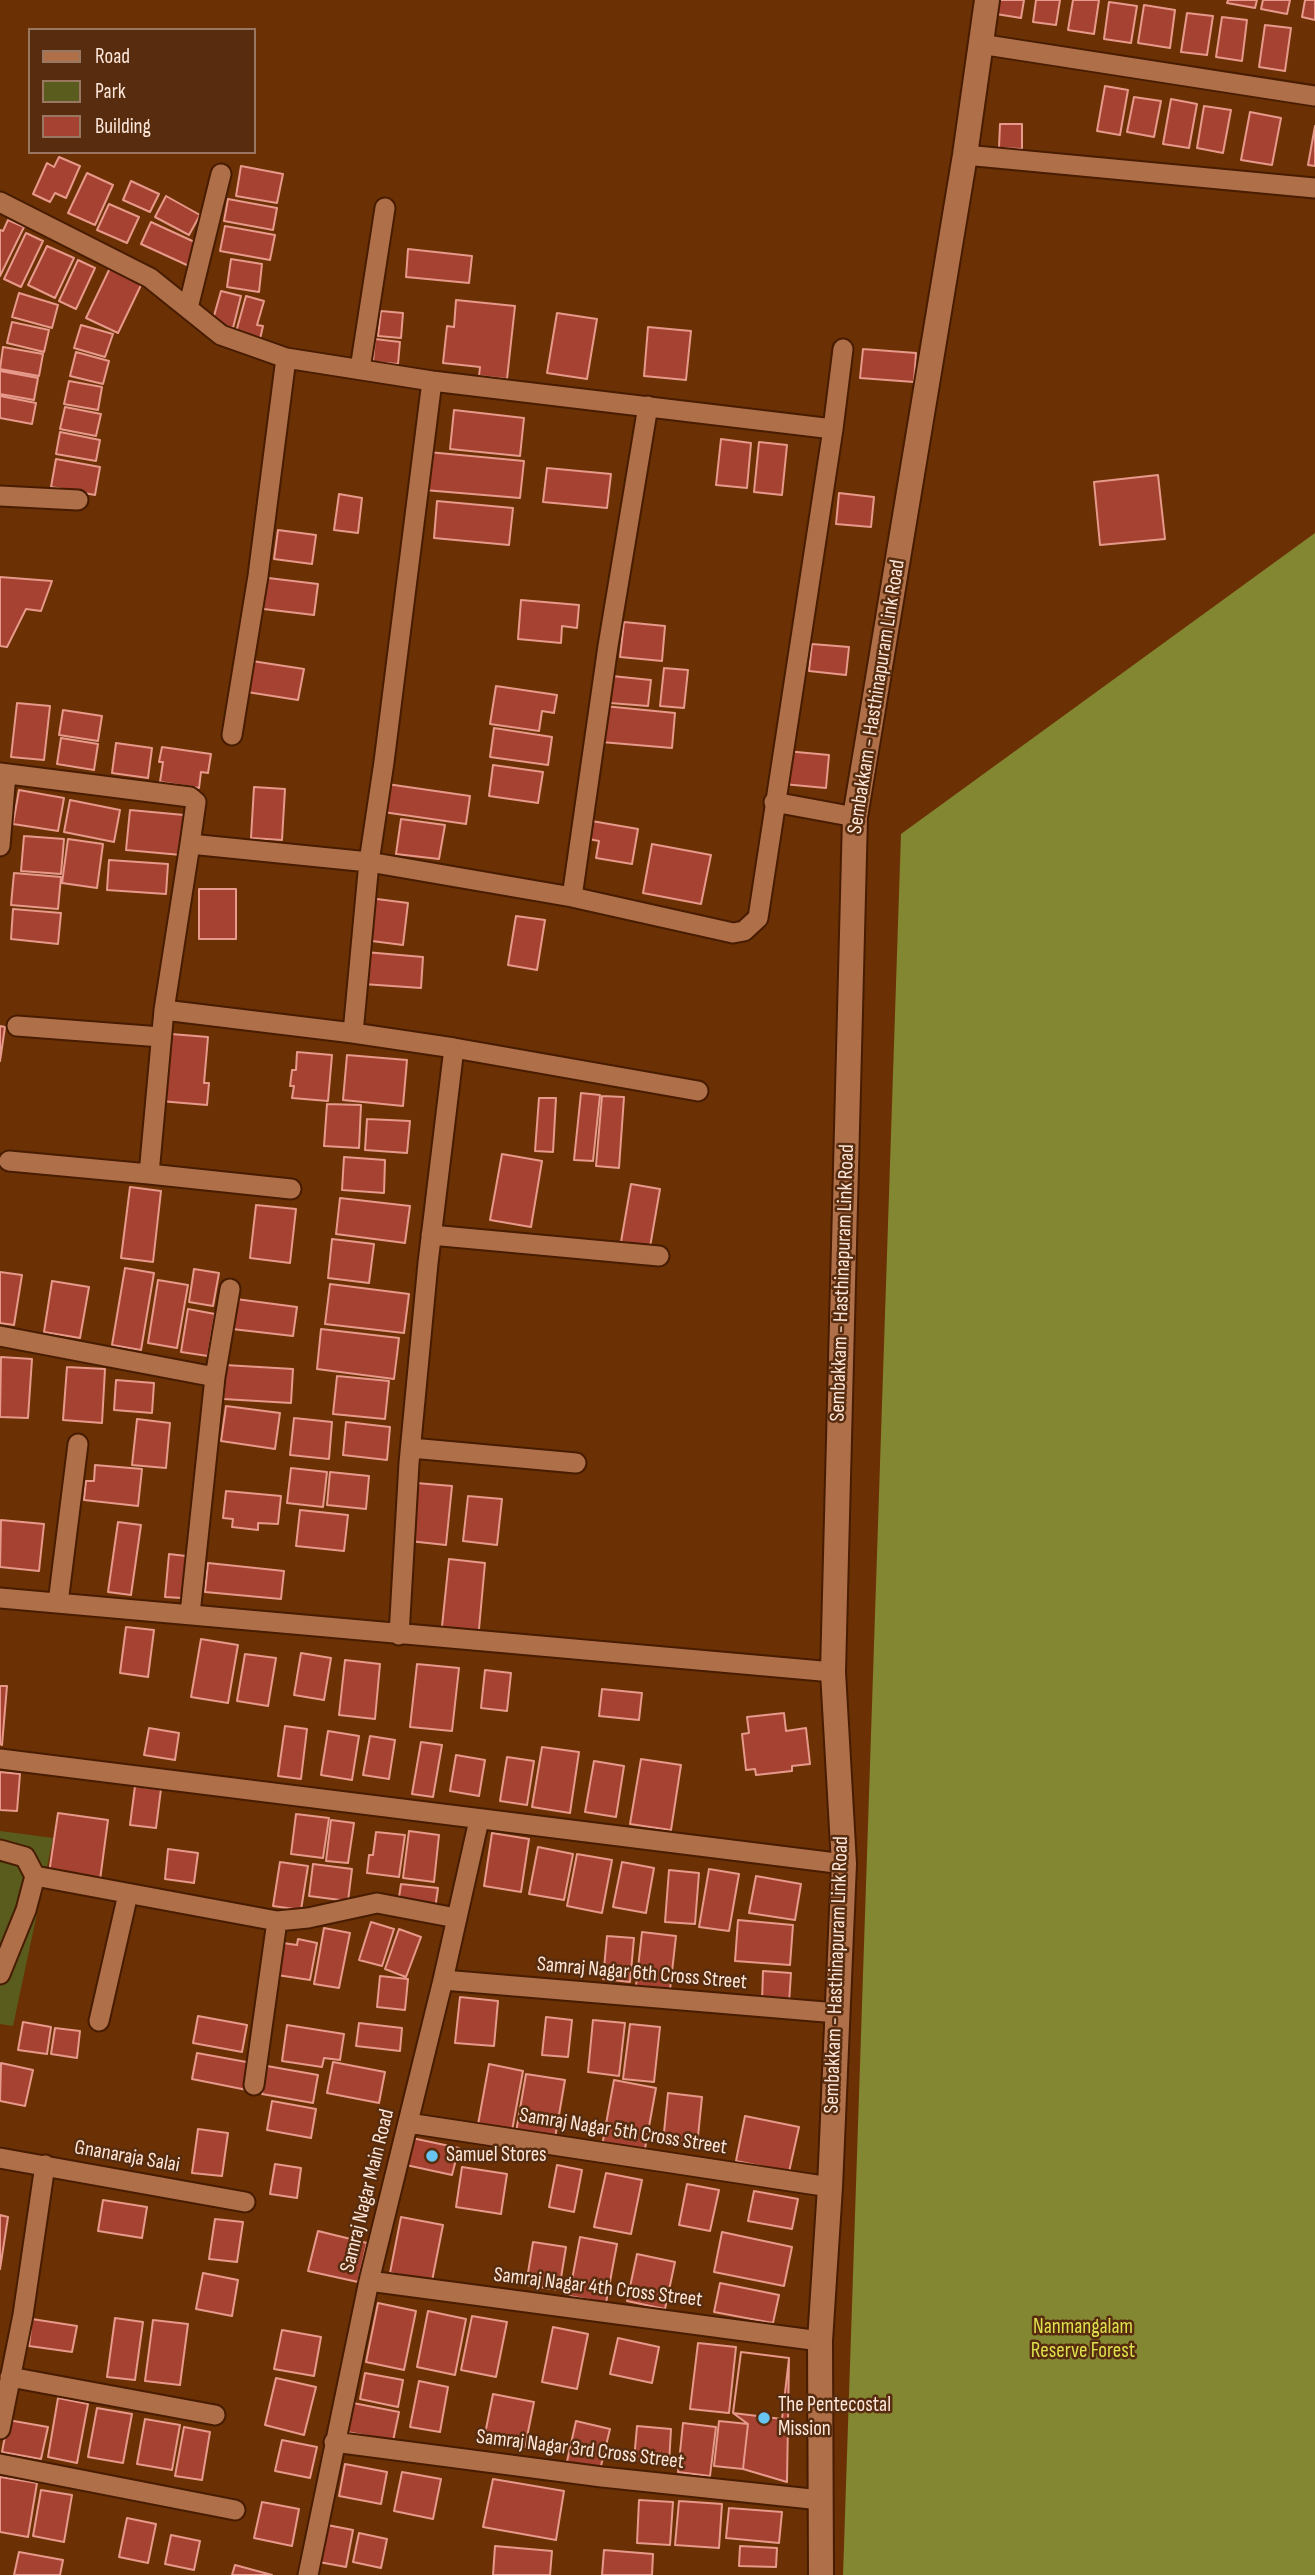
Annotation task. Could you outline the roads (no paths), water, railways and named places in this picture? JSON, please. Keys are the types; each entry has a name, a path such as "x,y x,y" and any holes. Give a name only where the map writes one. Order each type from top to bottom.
{"street":[{"name":"Sembakkam - Hasthinapuram Link Road","path":"821,2575 820,2341 830,2187 844,1864 832,1672 855,817 965,155 987,0"},
{"path":"980,44 1315,96"},
{"path":"965,155 1315,188"},
{"path":"188,309 221,174"},
{"path":"0,202 150,278 221,335 286,358 432,381 833,429"},
{"path":"360,369 385,208"},
{"path":"190,844 369,862 572,897 733,933 744,932 758,918 843,349"},
{"path":"232,735 258,576 286,358"},
{"path":"353,1033 369,862 432,381"},
{"path":"572,897 608,646 648,406"},
{"path":"0,496 79,500"},
{"path":"0,846 3,773 190,797 196,803 164,1010 149,1174"},
{"path":"775,802 855,817"},
{"path":"164,1010 454,1048 698,1091"},
{"path":"17,1027 161,1037"},
{"path":"399,1635 411,1448 431,1235 454,1048"},
{"path":"9,1161 291,1189"},
{"path":"431,1235 659,1256"},
{"path":"190,1614 215,1377 230,1289"},
{"path":"0,1336 215,1377"},
{"path":"58,1603 78,1444"},
{"path":"411,1448 576,1463"},
{"path":"0,1598 832,1672"},
{"path":"0,1759 844,1864"},
{"name":"Samraj Nagar Main Road","path":"308,2575 369,2281 443,1980 479,1820"},
{"path":"0,1850 24,1857 35,1876 26,1910 0,1973"},
{"path":"35,1876 277,1921 309,1918 377,1903 456,1918"},
{"path":"99,2021 128,1894"},
{"path":"254,2085 277,1921"},
{"name":"Samraj Nagar 6th Cross Street","path":"443,1980 838,2013"},
{"name":"Samraj Nagar 5th Cross Street","path":"408,2123 830,2187"},
{"name":"Gnanaraja Salai","path":"0,2158 245,2202"},
{"path":"0,2428 23,2315 45,2165"},
{"name":"Samraj Nagar 4th Cross Street","path":"369,2281 820,2341"},
{"path":"10,2377 215,2415"},
{"name":"Samraj Nagar 3rd Cross Street","path":"334,2442 602,2477 821,2500"},
{"path":"0,2464 235,2510"}],"place":[{"name":"Samuel Stores","path":"432,2156"},
{"name":"The Pentecostal Mission","path":"764,2418"}],"park label":[{"name":"Nanmangalam Reserve Forest","path":"1083,2340"}]}
